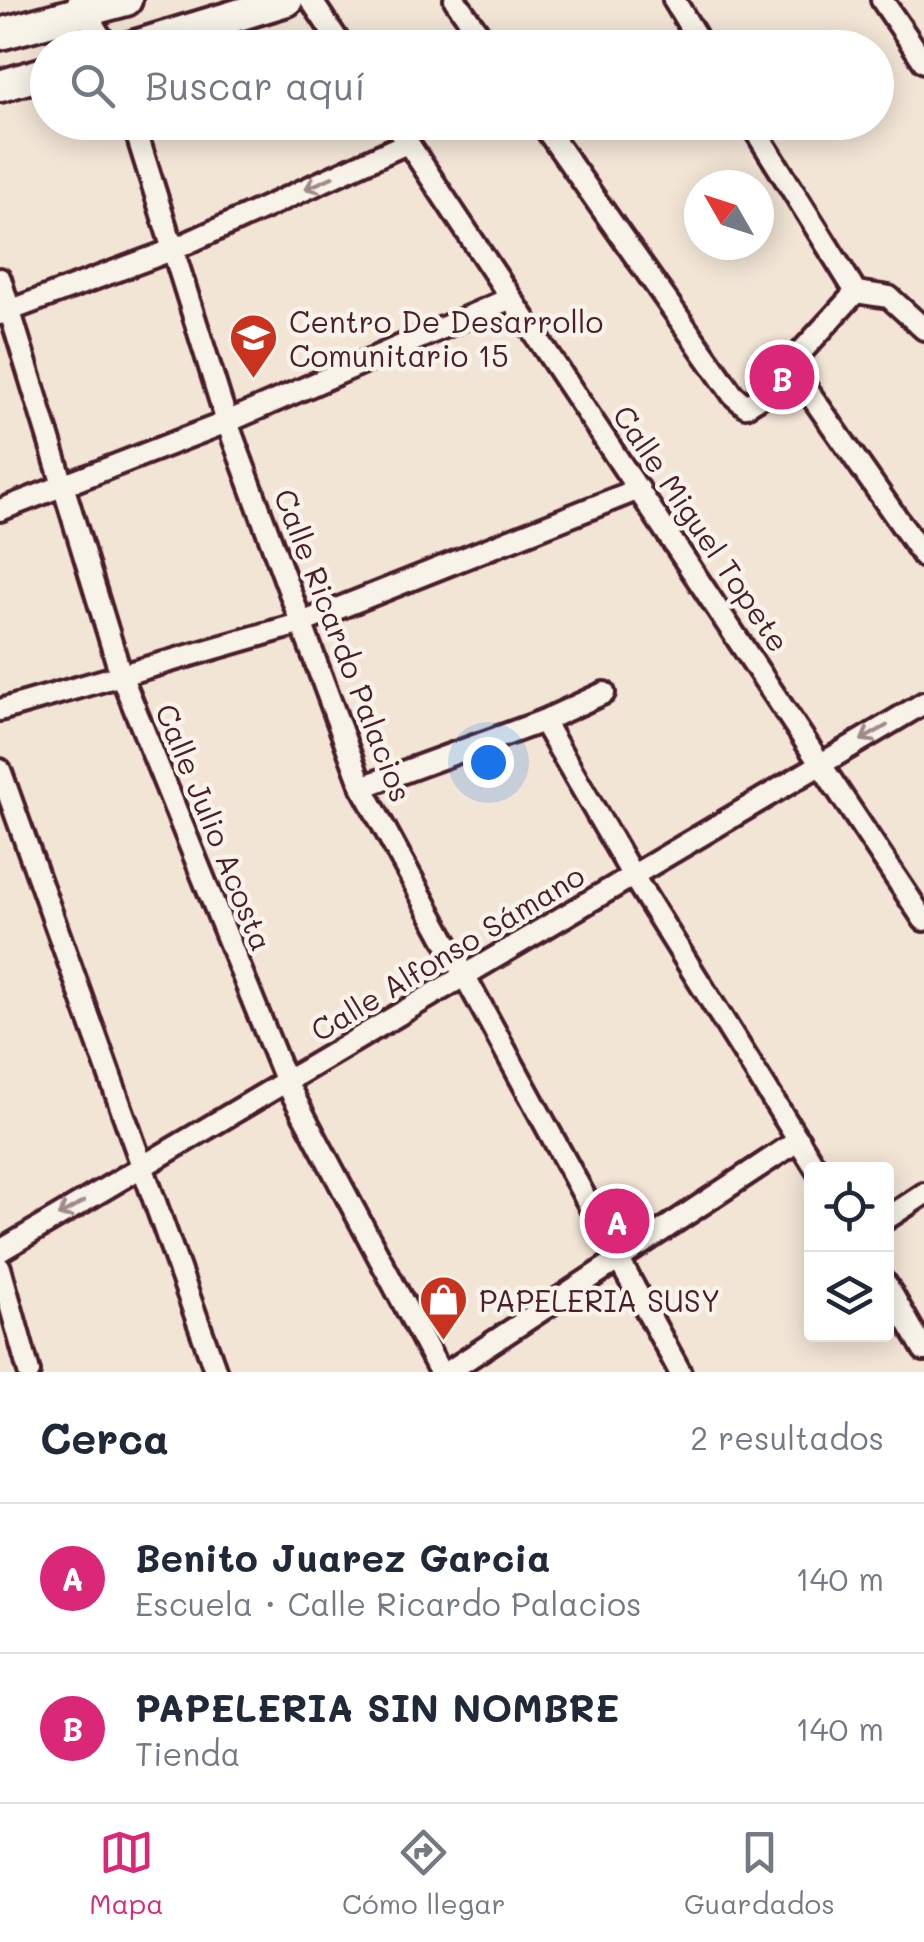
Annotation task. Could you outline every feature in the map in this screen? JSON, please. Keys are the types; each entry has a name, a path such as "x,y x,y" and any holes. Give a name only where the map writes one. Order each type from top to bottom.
{"street":[{"path":"0,34 80,5 126,0"},
{"path":"188,30 287,0"},
{"path":"311,0 331,30"},
{"path":"455,0 476,30"},
{"path":"674,0 693,30"},
{"path":"882,0 924,62"},
{"path":"80,5 96,30"},
{"path":"0,86 30,77"},
{"name":"Calle Ricardo Palacios","path":"138,140 227,422 298,624 362,787 462,978 680,1372"},
{"name":"Calle Miguel Topete","path":"405,140 823,762 924,920"},
{"path":"554,140 732,395 746,406 760,398 856,292"},
{"path":"761,140 856,292 889,297 924,329"},
{"path":"5,312 172,250 407,143"},
{"name":"Calle Julio Acosta","path":"0,278 5,312 120,675 286,1082 444,1372"},
{"path":"0,510 227,422 511,298"},
{"path":"789,364 924,558"},
{"path":"0,710 298,624 640,489"},
{"path":"362,787 543,721 604,694"},
{"name":"Calle Alfonso Sámano","path":"0,1251 924,704"},
{"path":"543,721 634,876 812,1162"},
{"path":"0,770 216,1372"},
{"path":"444,1372 799,1140"},
{"path":"894,1213 924,1194"},
{"path":"0,1268 29,1372"},
{"path":"894,1298 924,1350"}],"place":[{"name":"PAPELERIA SIN NOMBRE","path":"782,377"},
{"name":"Centro De Desarrollo Comunitario 15","path":"254,380"},
{"name":"Benito Juarez Garcia","path":"617,1221"},
{"name":"PAPELERIA SUSY","path":"444,1342"}]}
